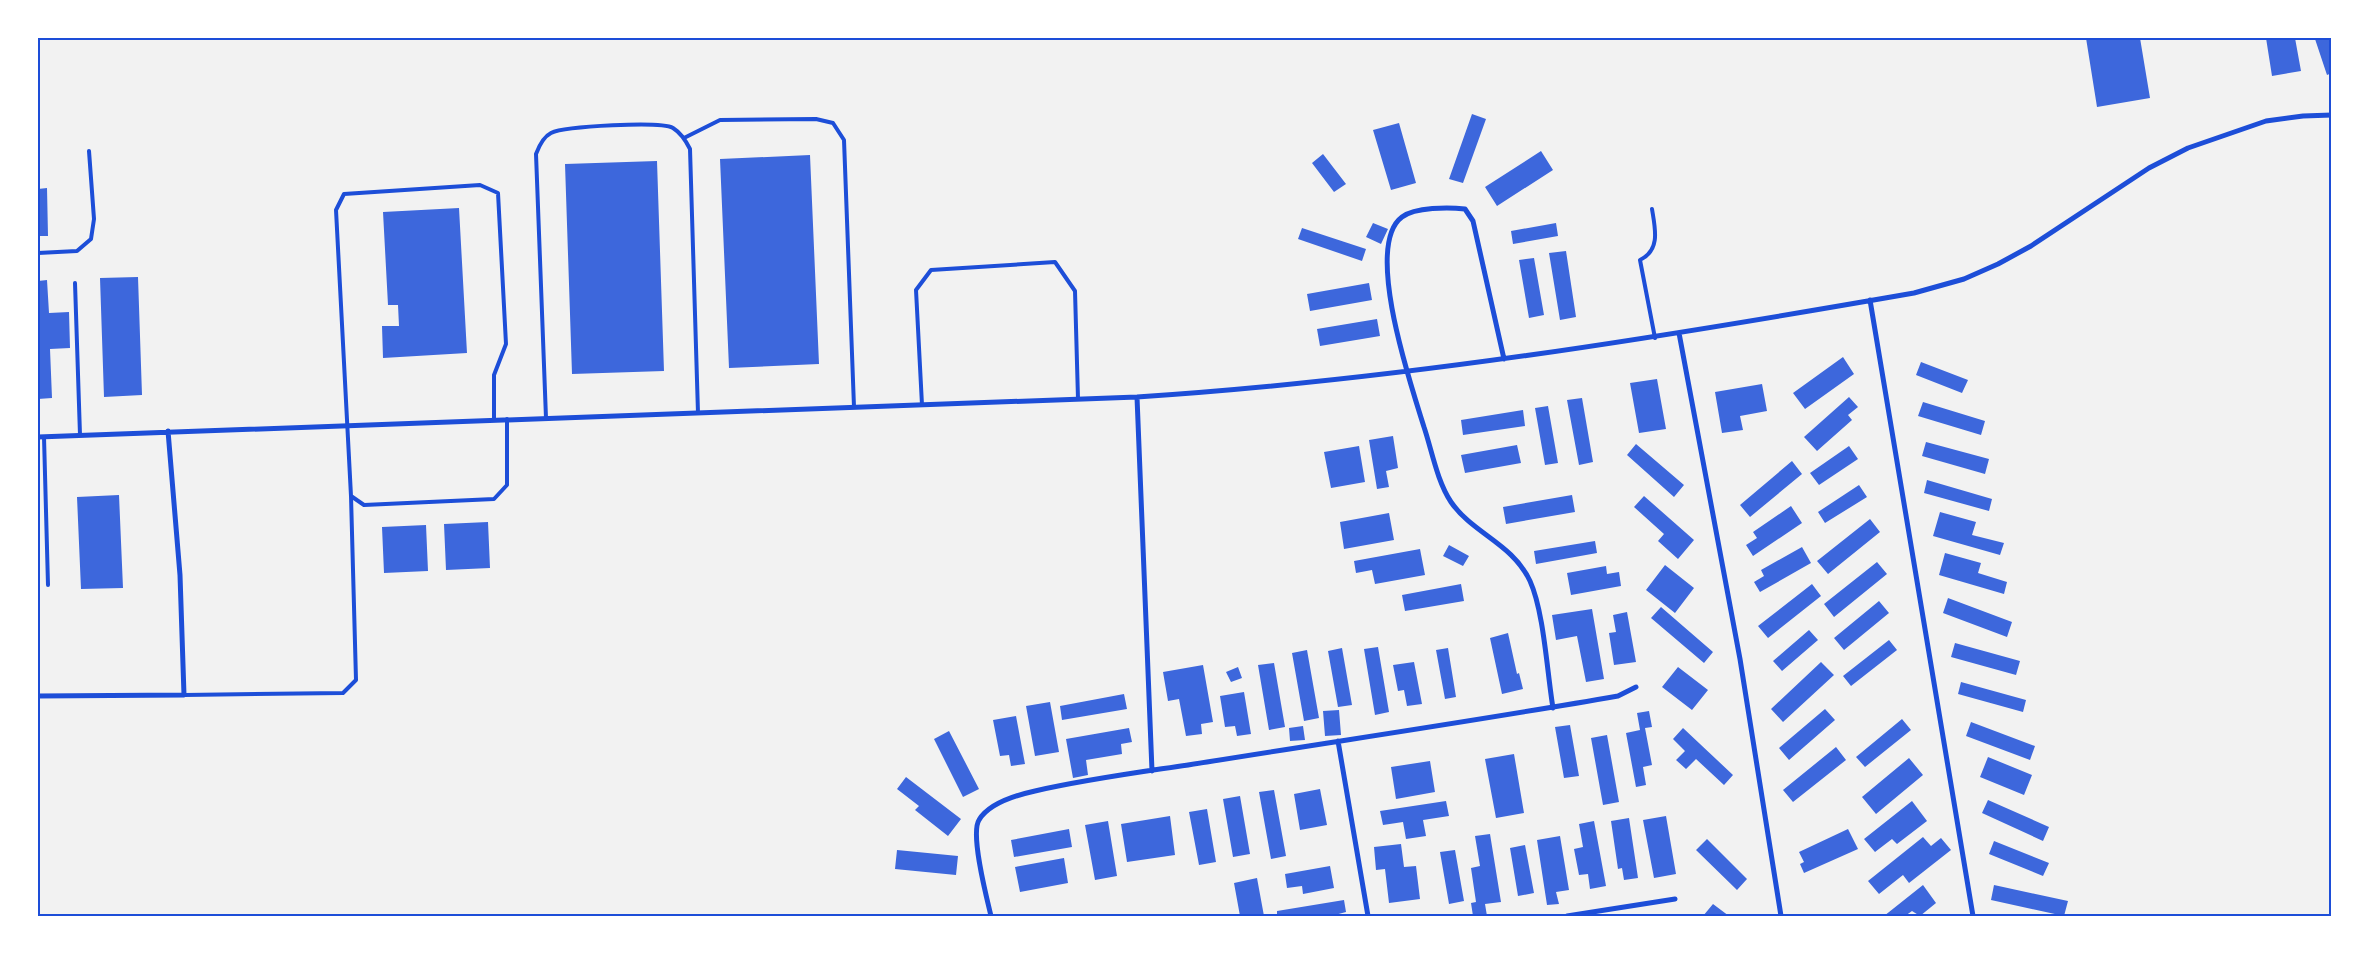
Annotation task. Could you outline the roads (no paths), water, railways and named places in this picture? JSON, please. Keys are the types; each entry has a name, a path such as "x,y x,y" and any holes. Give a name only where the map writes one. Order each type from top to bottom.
{"street":[{"path":"41,437 1137,397 1244,390 1407,372 1655,338 1914,293 1964,278 1998,264 2031,246 2149,168 2188,148 2266,121 2303,116 2332,116"},
{"path":"1504,359 1473,221 1465,209 1448,207 1418,211 1402,217 1392,232 1388,252 1390,304 1401,355 1440,476 1451,502 1469,522 1500,543 1521,565 1530,582 1538,605 1553,708"},
{"path":"1870,300 1974,916"},
{"path":"1679,333 1740,659 1781,916"},
{"path":"1137,397 1152,771"},
{"path":"38,696 184,695 180,575 168,431"},
{"path":"991,916 981,875 976,832 977,821 985,812 1005,800 1034,791 1152,771 1338,741 1474,722 1553,708 1618,696 1636,687"},
{"path":"1338,741 1368,916"},
{"path":"1567,916 1675,899"}],"lane":[{"path":"684,138 720,120 816,119 833,123 844,140 854,407"},
{"path":"546,418 536,154 540,144 550,133 565,128 656,124 672,128 684,138 690,149 698,413"},
{"path":"38,253 77,251 91,239 94,219 90,151"},
{"path":"184,695 344,693 356,680 348,425 336,210 344,194 480,185 498,194 506,344 494,375 494,420"},
{"path":"1652,209 1657,238 1646,257 1640,260 1655,338"},
{"path":"922,405 916,290 931,270 1055,262 1075,291 1078,399"},
{"path":"75,283 80,435"},
{"path":"351,496 364,505 494,499 507,485 507,420"},
{"path":"41,437 48,585"}]}
